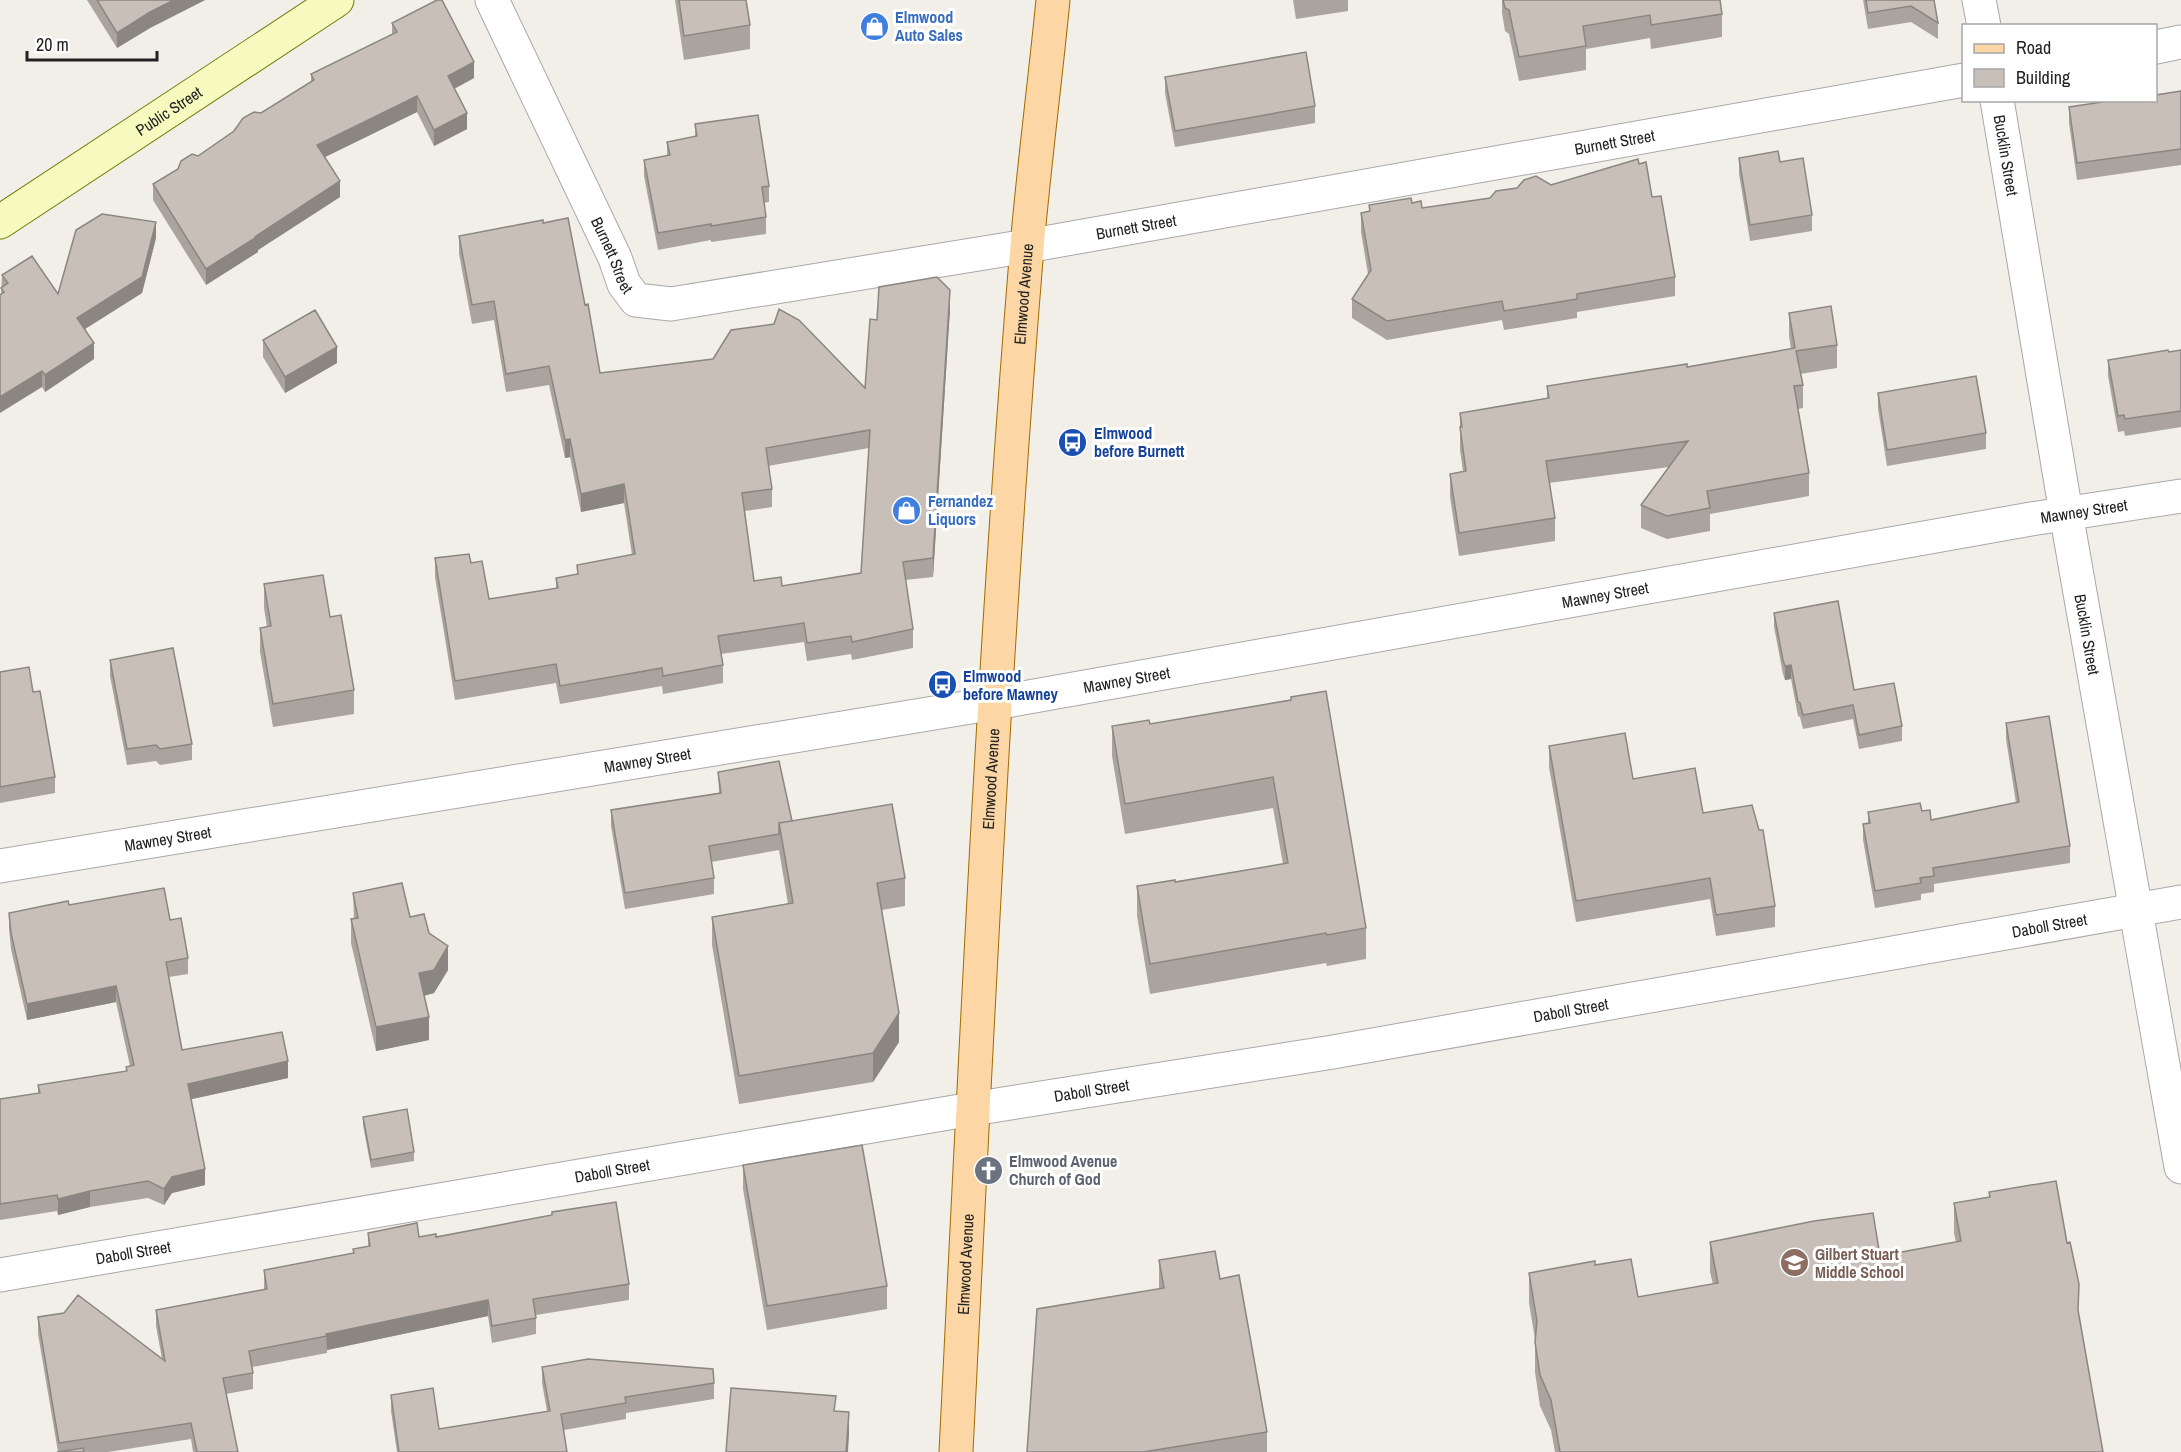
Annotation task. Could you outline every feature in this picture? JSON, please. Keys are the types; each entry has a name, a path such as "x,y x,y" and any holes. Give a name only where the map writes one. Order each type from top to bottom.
{"main road":[{"name":"Public Street","path":"0,222 337,0"},
{"name":"Elmwood Avenue","path":"956,1452 972,1109 995,703 1027,246 1053,0"}],"street":[{"name":"Burnett Street","path":"492,0 615,258 624,284 636,300 671,304 1027,246 1962,80"},
{"path":"1979,0 1984,24"},
{"path":"2157,47 2181,42"},
{"name":"Bucklin Street","path":"1997,102 2066,513 2181,1167"},
{"name":"Mawney Street","path":"0,866 995,703 2066,513 2181,496"},
{"name":"Daboll Street","path":"0,1275 972,1109 1333,1052 2181,902"}],"building":[{"path":"97,0 174,0 117,33"},
{"path":"437,0 442,0 474,62 448,76 467,113 434,130 417,96 317,145 340,181 206,269 153,184 178,169 181,161 192,154 198,156 234,131 243,118 254,112 261,113 314,80 311,74 397,32 392,23"},
{"path":"679,0 746,0 750,25 684,36"},
{"path":"1503,0 1720,0 1722,14 1651,25 1650,15 1583,26 1586,46 1519,57 1509,10 1505,8"},
{"path":"1866,0 1934,0 1938,23 1911,6 1868,13"},
{"path":"1306,52 1315,106 1175,131 1165,77"},
{"path":"2181,91 2181,149 2077,163 2069,107 2103,102 2157,102 2157,95"},
{"path":"758,115 769,186 762,187 766,217 658,233 644,160 670,155 667,142 697,136 695,124"},
{"path":"1778,151 1780,162 1803,158 1812,215 1750,225 1739,158"},
{"path":"1638,159 1639,164 1646,162 1652,197 1661,196 1675,277 1577,294 1577,299 1504,311 1502,301 1387,321 1352,299 1371,270 1361,213 1370,211 1369,205 1411,198 1412,203 1421,201 1422,208 1490,198 1496,191 1517,188 1524,180 1536,176 1551,185"},
{"path":"102,214 156,222 142,277 77,318 94,343 45,375 42,371 0,397 0,295 4,292 1,288 8,283 2,275 32,256 58,294 76,230"},
{"path":"568,218 585,305 588,304 600,373 713,359 731,330 774,324 779,309 799,320 865,388 870,319 877,320 879,287 937,277 950,290 933,558 903,562 913,629 852,642 851,636 807,643 804,623 718,636 723,665 663,676 662,668 560,686 556,664 455,681 435,558 469,554 471,563 482,561 489,599 558,588 556,578 578,574 577,565 635,554 624,484 581,494 570,439 565,440 549,366 506,374 494,301 472,305 459,236 543,220 543,223","holes":["870,430 861,573 782,586 781,577 754,581 742,493 772,489 766,448"]},
{"path":"1831,306 1837,345 1796,351 1803,385 1794,386 1809,473 1707,491 1710,508 1667,516 1641,505 1688,441 1546,461 1555,518 1459,533 1450,474 1466,471 1460,413 1549,398 1547,386 1687,364 1687,367 1795,348 1789,313"},
{"path":"315,310 337,347 285,377 263,340"},
{"path":"2168,350 2169,352 2181,350 2181,411 2125,419 2124,415 2118,416 2108,360"},
{"path":"1976,376 1986,433 1887,450 1878,393"},
{"path":"323,575 330,617 341,615 354,690 273,704 260,628 271,626 264,584"},
{"path":"1838,601 1854,690 1894,683 1902,726 1859,735 1853,705 1803,715 1798,702 1791,665 1785,666 1783,660 1774,613"},
{"path":"173,648 192,744 160,749 156,745 127,749 110,660"},
{"path":"29,667 33,692 40,691 55,777 0,787 0,672"},
{"path":"1326,691 1366,928 1150,964 1137,886 1288,863 1273,777 1125,804 1112,726 1149,720 1150,724 1291,700 1291,697"},
{"path":"2049,716 2070,846 1933,868 1934,876 1920,878 1921,883 1875,891 1863,824 1870,823 1868,812 1920,803 1922,811 1930,810 1931,820 2019,802 2006,723"},
{"path":"1625,733 1633,779 1695,768 1703,813 1752,805 1759,830 1763,830 1775,906 1716,915 1710,878 1576,901 1549,746"},
{"path":"779,761 792,821 779,823 779,834 709,846 714,878 625,893 611,810 721,793 718,772"},
{"path":"892,804 905,878 877,883 899,1013 873,1053 739,1076 712,917 793,903 779,823"},
{"path":"402,883 410,917 424,914 429,933 448,946 434,970 419,973 429,1017 376,1027 351,919 358,918 353,893"},
{"path":"164,888 170,920 181,918 188,958 166,962 182,1050 282,1032 288,1061 188,1084 205,1169 172,1177 164,1189 148,1181 58,1199 57,1195 0,1204 0,1099 40,1093 38,1085 127,1071 126,1067 134,1065 116,986 27,1004 11,933 9,913 68,901 69,905"},
{"path":"407,1109 414,1152 371,1160 363,1117"},
{"path":"862,1145 887,1286 767,1306 743,1165"},
{"name":"Gilbert Stuart Middle School","path":"2056,1181 2067,1243 2070,1242 2079,1284 2078,1310 2103,1452 1560,1452 1551,1400 1540,1375 1535,1342 1537,1321 1529,1273 1595,1261 1595,1265 1631,1259 1638,1297 1718,1283 1710,1242 1814,1221 1873,1213 1880,1256 1961,1241 1954,1203 1990,1197 1989,1192"},
{"path":"616,1202 629,1284 533,1299 536,1318 492,1326 488,1300 249,1351 253,1373 223,1378 238,1452 197,1452 191,1423 59,1443 38,1317 64,1313 78,1295 165,1361 156,1310 267,1289 264,1270 354,1253 353,1249 370,1246 368,1233 417,1223 419,1237 436,1234 436,1237 552,1215 552,1212"},
{"path":"1215,1251 1220,1279 1239,1275 1267,1432 1143,1452 1027,1452 1037,1309 1164,1288 1159,1260"},
{"path":"588,1359 713,1369 714,1383 625,1397 626,1403 561,1414 567,1452 399,1452 391,1395 433,1388 439,1429 550,1411 542,1367"},
{"path":"731,1388 836,1396 834,1411 849,1412 846,1452 726,1452"},
{"path":"83,1448 84,1452 57,1452"}],"place":[{"name":"Elmwood Auto Sales","path":"874,26"},
{"name":"Elmwood before Burnett","path":"1073,442"},
{"name":"Fernandez Liquors","path":"907,510"},
{"name":"Elmwood before Mawney","path":"942,685"},
{"name":"Elmwood Avenue Church of God","path":"988,1170"},
{"name":"Gilbert Stuart Middle School","path":"1794,1263"}]}
